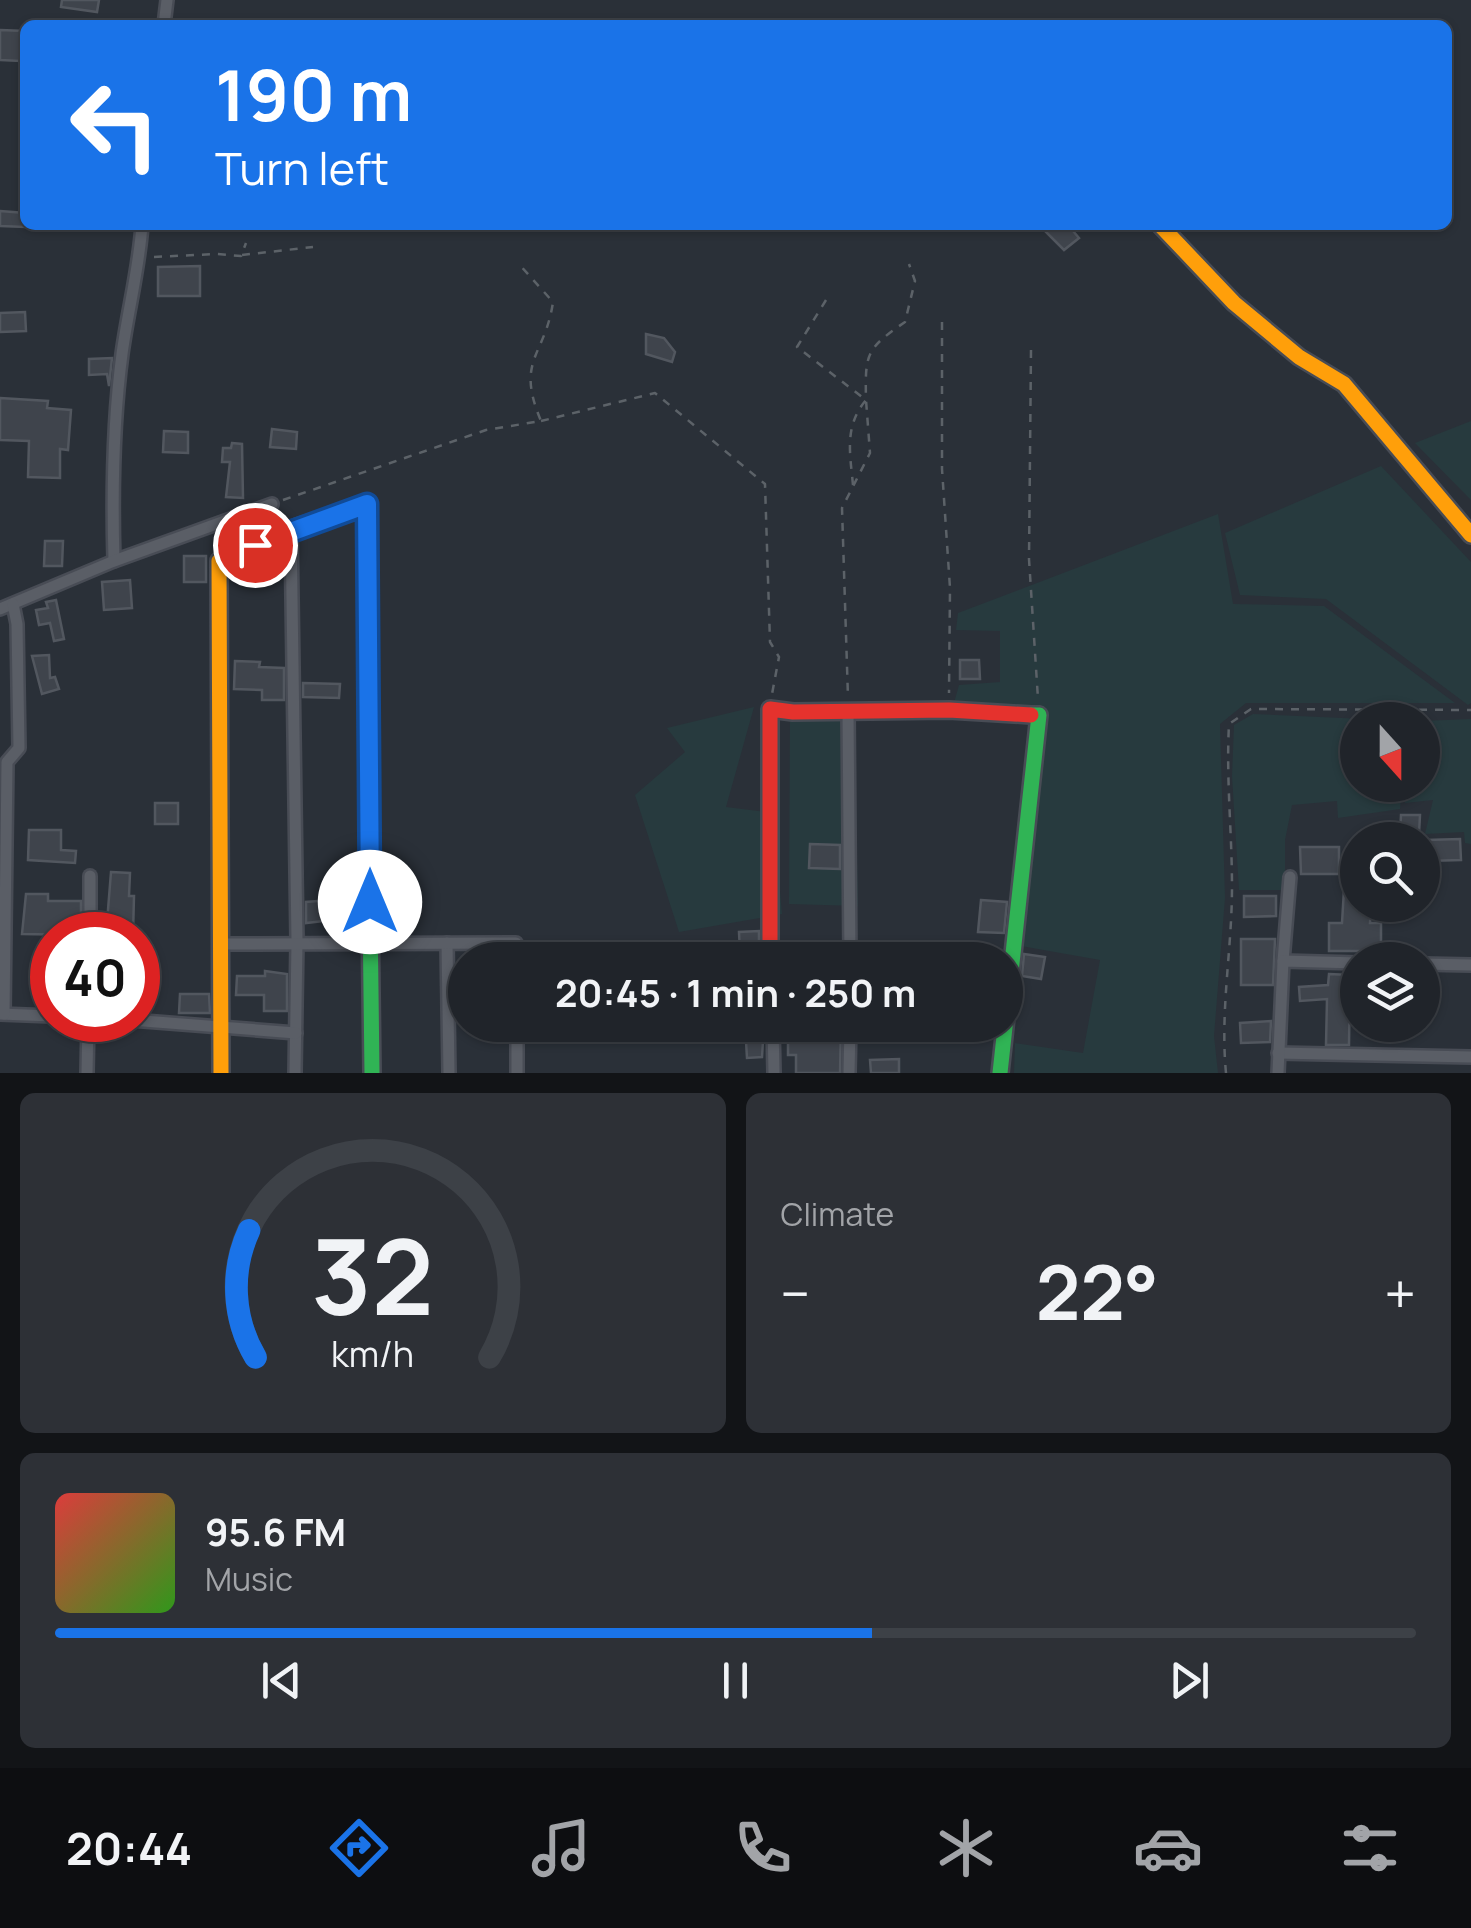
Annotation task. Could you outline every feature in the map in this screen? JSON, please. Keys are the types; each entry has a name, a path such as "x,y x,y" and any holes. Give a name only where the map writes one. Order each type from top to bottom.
{"street":[{"path":"114,560 112,489 122,353 142,230"},
{"path":"1165,230 1234,302 1300,357 1344,384 1471,535"},
{"path":"30,1015 2,1014 7,762 19,748 18,624 6,607 114,560 272,504"},
{"path":"221,1073 219,561 292,529 367,504 372,1073"},
{"path":"292,529 295,1073"},
{"path":"770,942 770,709 1039,715 1000,1073"},
{"path":"848,710 850,942"},
{"path":"90,876 90,912"},
{"path":"1278,1073 1290,877"},
{"path":"220,944 447,943 449,1073"},
{"path":"1282,961 1340,963"},
{"path":"1440,964 1471,965"},
{"path":"160,1022 296,1034"},
{"path":"86,1073 87,1042"},
{"path":"517,1042 518,1073"},
{"path":"773,1042 774,1073"},
{"path":"850,1042 850,1073"},
{"path":"1278,1052 1471,1057"}],"path":[{"path":"240,256 246,243"},
{"path":"139,264 152,257 240,256 312,247"},
{"path":"518,263 553,302 550,323 532,358 530,394 542,421"},
{"path":"848,710 842,508 870,452 866,362 873,344 905,322 914,281 910,264"},
{"path":"826,300 798,348 866,400"},
{"path":"942,322 942,469 950,588 949,710"},
{"path":"1030,350 1028,559 1039,715"},
{"path":"272,504 486,430 542,421 655,392 765,484 770,642 778,656 770,709"},
{"path":"853,486 848,438 856,412 866,400"},
{"path":"1226,1073 1222,1030 1232,888 1226,767 1230,724 1251,709 1471,710"}],"green space":[{"path":"1471,421 1471,500 1415,443"},
{"path":"1381,466 1471,562 1468,705 1326,599 1240,595 1225,533"},
{"path":"1218,514 1233,604 1324,606 1455,703 1246,703 1220,724 1225,898 1214,1036 1218,1073 1014,1073 1015,1043 1083,1053 1100,960 1023,946 1046,714 954,703 959,685 1000,682 1000,631 956,630 958,613"},
{"path":"754,707 726,807 773,813 782,914 679,932 635,795 685,752 667,728"},
{"path":"1253,714 1340,718 1340,802 1401,802 1400,809 1338,818 1337,801 1292,805 1285,840 1285,890 1239,890 1232,776 1234,725"},
{"path":"790,717 854,717 858,906 789,904"},
{"path":"1471,719 1471,844 1465,843 1464,832 1440,833 1440,822 1428,822 1433,802 1440,802 1440,720"}],"building":[{"path":"62,0 99,0 97,12 61,7"},
{"path":"0,30 20,31 20,61 0,60"},
{"path":"0,211 20,213 20,227 0,226"},
{"path":"1072,230 1079,238 1064,250 1045,231"},
{"path":"200,266 200,296 158,296 158,267"},
{"path":"25,312 26,331 0,332 0,313"},
{"path":"646,334 664,338 675,352 672,362 646,354"},
{"path":"112,358 109,386 107,374 89,375 89,359"},
{"path":"0,398 48,401 47,408 71,410 68,450 60,449 60,478 28,477 29,441 0,440"},
{"path":"272,429 297,432 296,449 270,447"},
{"path":"164,431 188,432 188,453 163,452"},
{"path":"232,443 242,444 243,498 226,497 230,462 222,462 223,448 231,448"},
{"path":"45,541 63,541 62,566 44,566"},
{"path":"184,556 206,556 206,582 184,582"},
{"path":"130,580 132,608 104,610 102,582"},
{"path":"56,600 64,639 54,641 50,623 39,625 36,610 48,608 46,602"},
{"path":"49,655 50,678 55,677 59,689 42,694 32,656"},
{"path":"960,660 979,660 980,679 960,679"},
{"path":"235,661 284,668 284,700 262,700 262,690 234,689"},
{"path":"303,683 340,684 339,698 303,697"},
{"path":"155,803 178,803 178,824 155,824"},
{"path":"1401,815 1420,815 1420,822 1401,822"},
{"path":"29,830 61,830 61,850 76,851 75,863 28,860"},
{"path":"1460,839 1461,860 1440,861 1440,840"},
{"path":"810,844 840,845 840,869 809,868"},
{"path":"1300,847 1339,847 1339,874 1301,874"},
{"path":"111,872 130,873 129,896 134,896 134,912 108,912"},
{"path":"26,894 48,894 48,901 81,901 81,912 30,912 30,934 22,934"},
{"path":"1244,896 1276,896 1276,916 1244,917"},
{"path":"330,900 333,920 306,923 306,902"},
{"path":"981,900 1007,902 1004,933 978,932"},
{"path":"1329,923 1381,923 1381,942 1340,942 1340,951 1329,951"},
{"path":"759,931 759,942 739,942 739,932"},
{"path":"1241,939 1275,939 1273,985 1241,985"},
{"path":"1024,954 1045,957 1041,979 1023,976"},
{"path":"265,971 287,974 287,1011 264,1011 264,995 236,995 237,976 265,976"},
{"path":"1329,974 1340,975 1340,1042 1349,1045 1326,1045 1327,999 1300,1001 1299,987 1328,985"},
{"path":"180,994 209,994 210,1013 179,1013"},
{"path":"1271,1021 1270,1042 1241,1043 1240,1023"},
{"path":"746,1042 763,1042 762,1057 747,1058"},
{"path":"788,1042 841,1042 840,1073 796,1073 796,1055 788,1055"},
{"path":"899,1059 899,1073 871,1073 870,1060"}],"traffic: fast":[{"path":"365,505 372,1073"},
{"path":"1000,1073 1039,715 1031,715"}],"traffic: slow":[{"path":"1165,230 1234,303 1299,357 1344,384 1471,535"},
{"path":"221,1073 219,561 291,529 365,505"}],"traffic: jam":[{"path":"770,942 770,709 949,710 1031,715"}],"route":[{"path":"255,545 367,504 370,902"}]}
